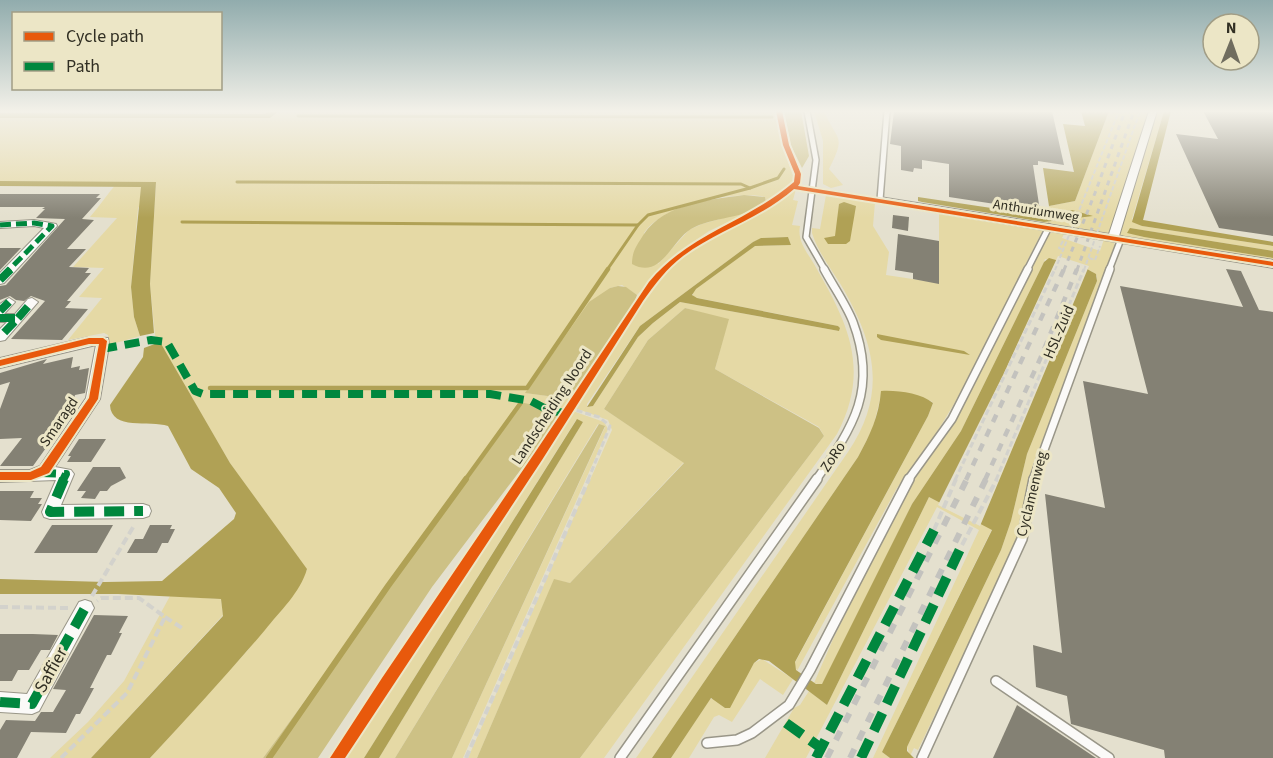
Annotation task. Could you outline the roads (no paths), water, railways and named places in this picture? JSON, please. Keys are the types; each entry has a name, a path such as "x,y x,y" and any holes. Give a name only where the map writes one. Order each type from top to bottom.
{"street":[{"name":"Cyclamenweg","path":"1117,238 1143,146"},
{"name":"Anthuriumweg","path":"880,200 1273,264"},
{"path":"0,225 34,223 52,226 0,280"},
{"path":"0,337 32,302"},
{"path":"0,318 18,318"},
{"name":"Smaragd","path":"0,363 89,341 103,341 93,399 41,473"},
{"path":"0,476 66,474 50,512 143,511"},
{"name":"Saffier","path":"0,702 32,704 85,608"}],"lane":[{"name":"ZoRo","path":"620,758 841,445 859,409 864,368 858,334 805,234 816,167 814,146"},
{"path":"880,200 884,146"},
{"path":"707,743 737,740 752,733 784,710 797,692 907,482 952,419 1049,227"},
{"name":"Cyclamenweg","path":"923,756 1019,546 1035,471 1117,238"},
{"path":"996,681 1109,758"}],"waterway":[{"path":"750,188 778,178 784,169"},
{"path":"237,182 741,184 750,188"},
{"path":"638,225 648,215 750,188"},
{"path":"182,222 638,225"},
{"path":"607,270 638,225"},
{"path":"210,388 527,388 608,269"},
{"path":"465,480 520,404"},
{"path":"269,758 388,586 466,479"}],"railway":[{"path":"1064,270 1112,146"},
{"path":"1077,270 1121,146"},
{"path":"966,480 1064,269"},
{"path":"985,480 1040,359 1077,269"},
{"path":"827,758 967,479"},
{"path":"850,758 986,479"}]}
